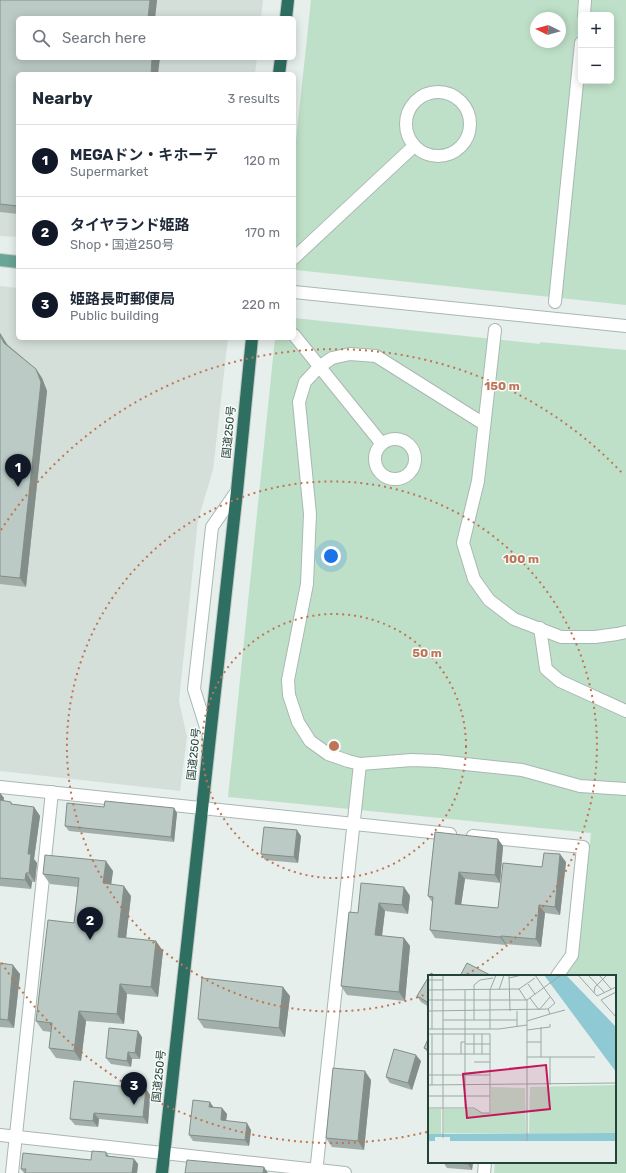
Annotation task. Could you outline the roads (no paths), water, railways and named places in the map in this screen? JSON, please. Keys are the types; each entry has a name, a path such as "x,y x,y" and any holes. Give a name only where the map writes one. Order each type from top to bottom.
{"highway":[{"path":"286,16 288,0"},
{"path":"280,72 281,60"},
{"name":"国道250号","path":"162,1173 237,490 252,340"}],"main road":[{"path":"0,260 16,262"}],"street":[{"path":"584,12 585,0"},
{"path":"554,302 580,48"},
{"path":"440,91 451,94 460,100 466,108 470,119 470,129 467,139 461,147 452,153 442,156 432,156 422,152 414,146 408,137 405,126 406,115 411,105 419,97 429,92 440,91"},
{"path":"296,256 414,146"},
{"path":"296,292 626,326"},
{"path":"495,330 478,481 462,543 474,579 489,600 514,619 561,637 595,636 626,632"},
{"path":"296,337 382,444"},
{"path":"484,424 376,356 350,354 332,358 320,367 305,382 299,402 310,514 307,584 288,680 289,695 298,722 310,741 328,754 360,764 412,760 437,761 522,770 580,786 626,789"},
{"path":"209,737 194,688 212,527 237,490"},
{"path":"540,628 546,669 560,681 626,710"},
{"path":"316,1171 360,764"},
{"path":"0,787 583,847 572,954 558,975"},
{"path":"12,1173 52,792"},
{"path":"0,1135 345,1173"},
{"path":"484,1173 485,1163"}],"place":[{"name":"MEGAドン・キホーテ","path":"18,487"},
{"name":"タイヤランド姫路","path":"90,940"},
{"name":"姫路長町郵便局","path":"134,1105"}]}
